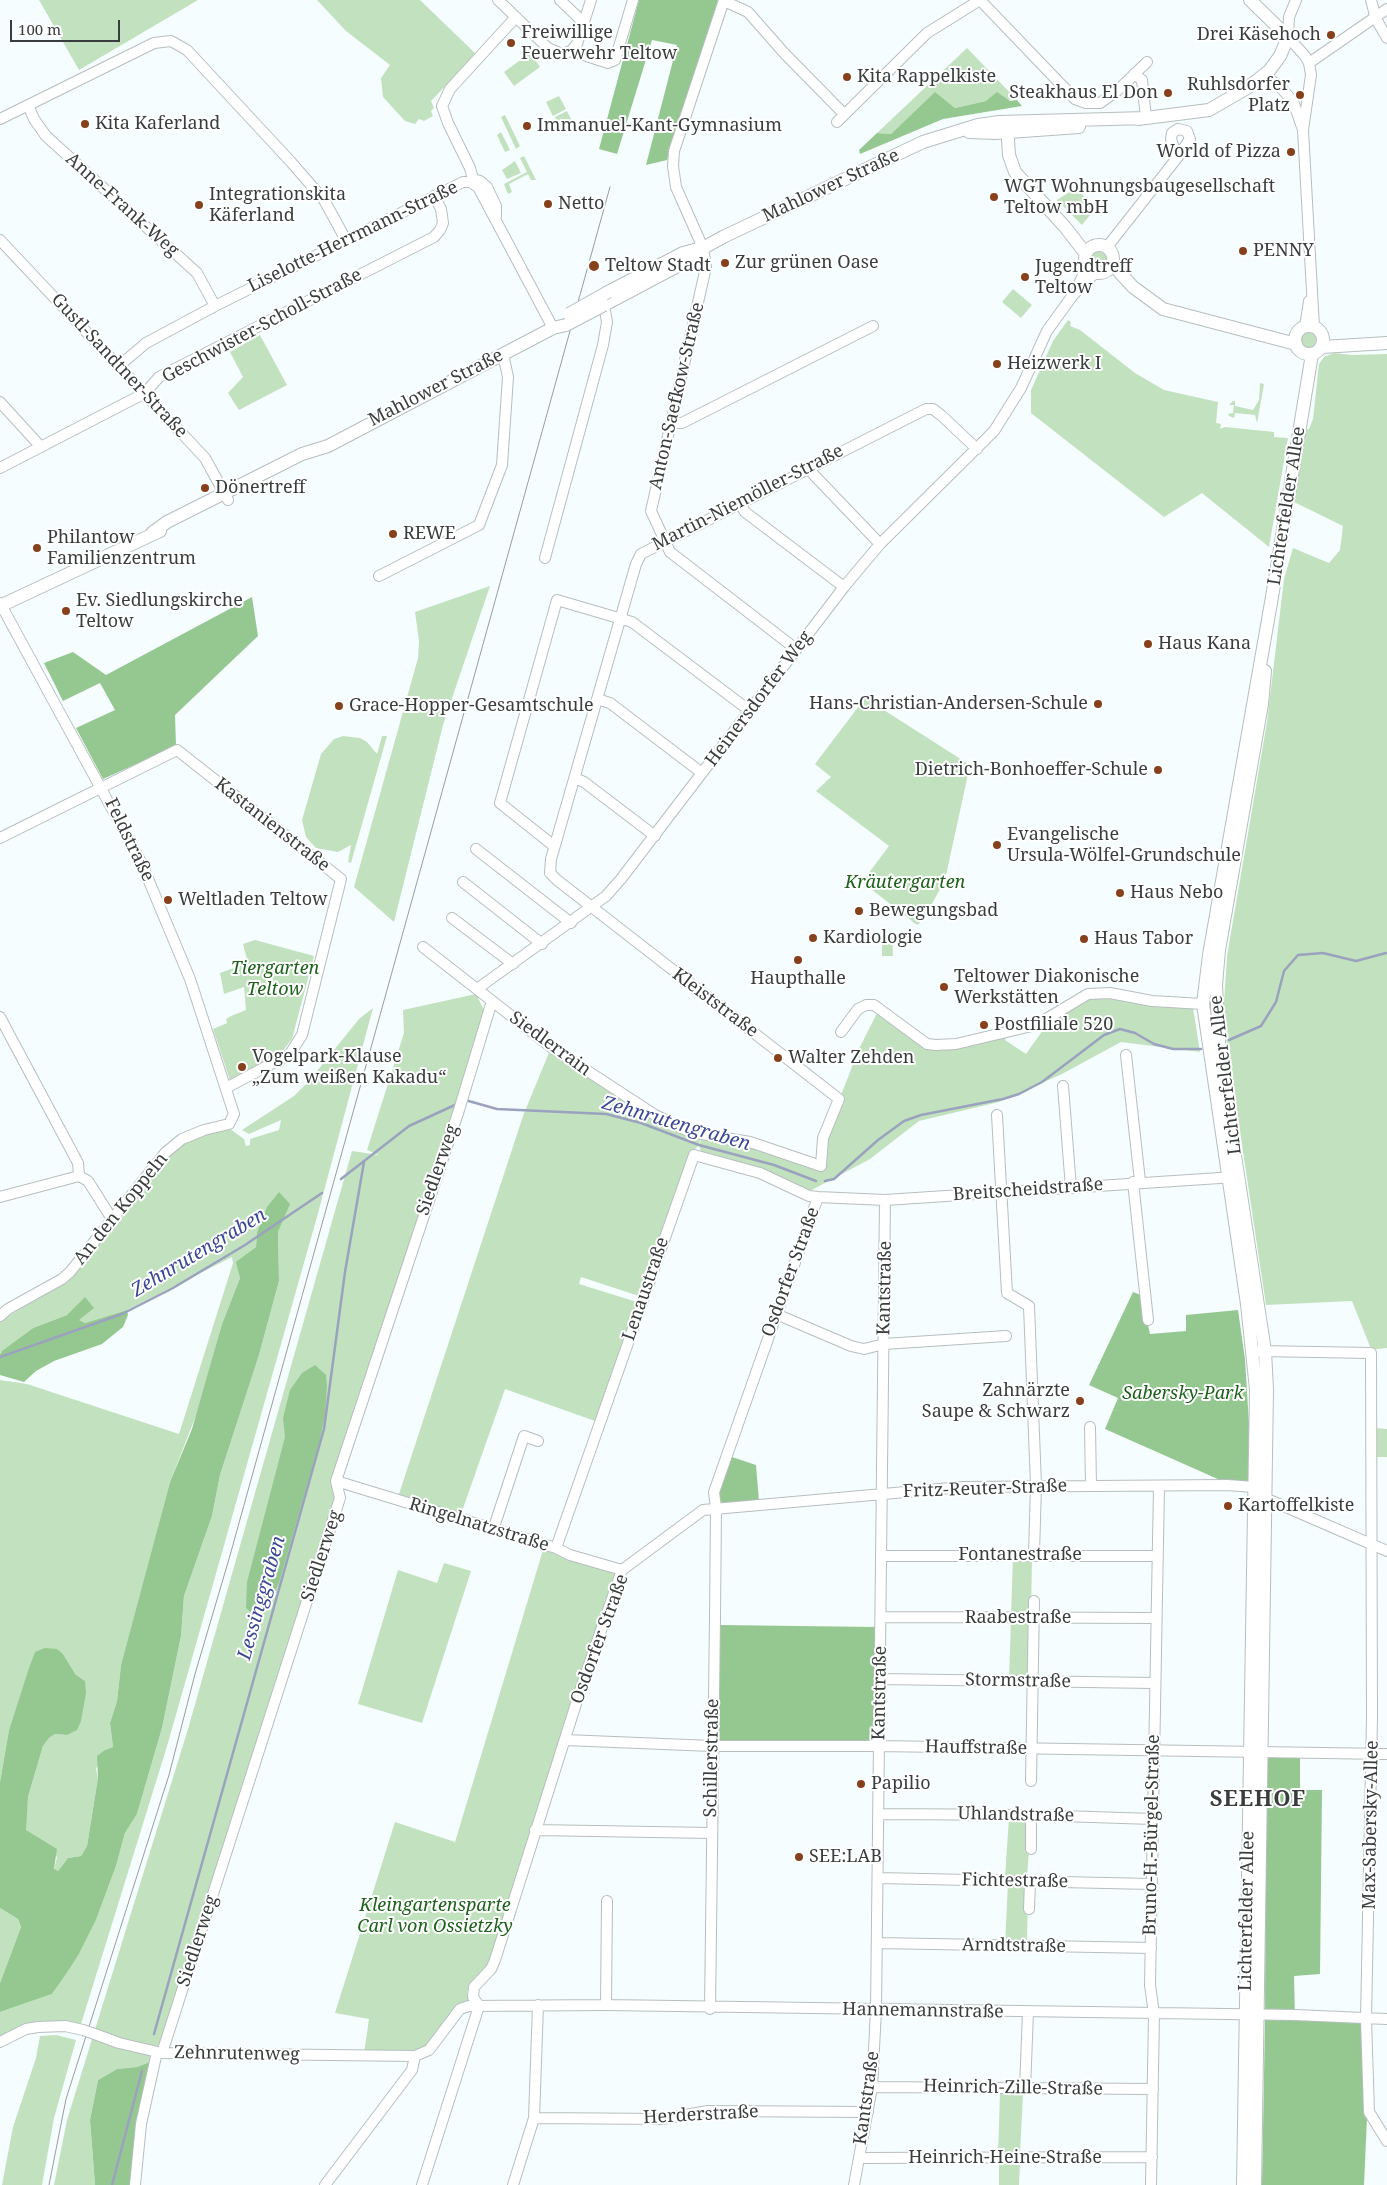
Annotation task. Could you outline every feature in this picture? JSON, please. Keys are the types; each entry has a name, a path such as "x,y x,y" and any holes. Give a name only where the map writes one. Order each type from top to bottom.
{"main road":[{"path":"1250,0 1288,37"},
{"name":"Mahlower Straße","path":"568,320 608,292 683,253 703,248 915,146 944,135 961,131 1007,127 1104,125 1209,110 1248,88 1264,75 1280,56 1288,37"},
{"path":"1007,127 1009,155 1015,172 1096,262 1133,287 1152,303 1174,313 1269,336 1362,344 1387,343"},
{"path":"1096,262 1112,255 1107,247"},
{"name":"Mahlower Straße","path":"2,608 45,592 72,574 152,533 183,522 226,497 303,461 320,449 553,328 558,320 568,320 604,305 687,261 703,248"},
{"name":"Lichterfelder Allee","path":"1255,1752 1268,1428 1259,1351 1233,1177 1203,1004 1217,909 1267,624 1305,388 1302,381 1309,340"},
{"name":"Lichterfelder Allee","path":"1233,1177 1220,1058 1216,985 1219,950 1262,704 1267,624"},
{"name":"Lichterfelder Allee","path":"1243,2185 1250,2016 1255,1752 1254,1488 1259,1351"},
{"name":"Lichterfelder Allee","path":"1250,2016 1254,2185"}],"street":[{"path":"498,0 548,48 558,53 571,51 608,62 615,60 633,0"},
{"path":"560,0 584,23"},
{"path":"571,51 577,44 592,0"},
{"path":"724,0 748,12 840,118 927,33 980,0 1075,98 1086,103 1100,103 1117,91 1147,62"},
{"name":"Anton-Saefkow-Straße","path":"724,0 676,143 673,161 680,196 703,248 706,267 651,511 670,552 796,649"},
{"path":"1296,0 1289,17 1288,37 1309,63 1310,87 1303,130"},
{"path":"1371,0 1376,18 1387,38"},
{"path":"1309,63 1387,9"},
{"path":"473,179 470,168 448,124 442,106 450,89 516,17"},
{"path":"0,119 154,43 171,41 187,50 318,193 346,240"},
{"path":"1134,74 1142,80 1146,118"},
{"path":"1264,75 1274,82 1292,101 1303,130"},
{"name":"Anne-Frank-Weg","path":"28,105 34,120 46,136 197,273 215,306"},
{"name":"Lichterfelder Allee","path":"1303,130 1311,285 1309,340"},
{"path":"1107,247 1177,158"},
{"path":"463,182 473,179 484,183 496,206 496,220"},
{"name":"Liselotte-Herrmann-Straße","path":"119,366 146,343 215,306 463,182 475,184 553,328"},
{"name":"Geschwister-Scholl-Straße","path":"0,468 146,393 159,377 434,237 443,223 440,209 434,196"},
{"name":"Gustl-Sandtner-Straße","path":"0,240 146,393 205,458 226,497"},
{"name":"Heinersdorfer Weg","path":"477,990 606,896 655,836 844,587 880,544 977,449 1002,420 1021,388 1047,332 1096,262"},
{"path":"545,558 603,345 607,322 604,305"},
{"path":"671,423 682,423 873,326"},
{"path":"379,576 479,525 502,465 508,377 503,354"},
{"path":"0,402 42,447"},
{"name":"Martin-Niemöller-Straße","path":"590,908 550,872 554,846 636,564 641,554 926,409 933,409 942,416 977,449"},
{"path":"809,467 813,474 880,544"},
{"path":"740,503 745,512 844,587"},
{"path":"554,846 500,803 557,600 632,622 750,711"},
{"name":"Feldstraße","path":"2,608 102,786 140,861 190,979 226,1088"},
{"path":"597,699 610,703 702,774"},
{"name":"Kastanienstraße","path":"102,786 176,750 341,879 302,1035 290,1054 226,1088"},
{"path":"575,778 584,782 655,836"},
{"path":"0,838 102,786"},
{"path":"476,849 571,923"},
{"path":"463,882 542,944"},
{"name":"Kleiststraße","path":"590,908 839,1099 823,1138 821,1166"},
{"path":"452,918 513,964"},
{"path":"423,947 477,990"},
{"name":"Siedlerrain","path":"477,990 551,1047 630,1100 690,1132 750,1142 821,1166"},
{"name":"Lichterfelder Allee","path":"841,1032 858,1009 866,1005 874,1005 920,1040 936,1045 956,1044 1036,1025 1088,994 1110,993 1152,1001 1203,1004"},
{"name":"Siedlerweg","path":"135,2185 141,2124 159,2053 340,1498 336,1481 464,1093 492,1002"},
{"path":"0,1017 78,1163 79,1176"},
{"path":"1126,1055 1148,1320"},
{"path":"1063,1086 1071,1188"},
{"name":"An den Koppeln","path":"0,1316 8,1309 62,1279 70,1272 165,1153 182,1139 229,1124 234,1114 226,1088"},
{"path":"997,1114 1007,1293 1029,1306 1036,1485 1034,1554"},
{"name":"Lenaustraße","path":"556,1548 694,1154 760,1173 809,1196 818,1197"},
{"path":"0,1197 79,1176 88,1181 112,1218"},
{"name":"Breitscheidstraße","path":"818,1197 885,1200 1233,1177"},
{"name":"Osdorfer Straße","path":"479,2006 472,1993 496,1960 535,1830 622,1570 703,1510 716,1508 714,1492 818,1197"},
{"name":"Kantstraße","path":"854,2185 872,2086 876,2010 885,1200"},
{"path":"776,1314 856,1348 873,1348 884,1344 1006,1336"},
{"name":"Max-Sabersky-Allee","path":"1259,1351 1371,1353 1372,1754 1366,2019 1369,2112 1387,2141"},
{"path":"1090,1427 1091,1486"},
{"path":"492,1530 524,1436 538,1441"},
{"name":"Ringelnatzstraße","path":"336,1481 622,1570"},
{"name":"Fritz-Reuter-Straße","path":"716,1508 962,1487 1227,1485 1254,1488"},
{"name":"Bruno-H.-Bürgel-Straße","path":"1152,2185 1154,2014 1150,1985 1159,1486"},
{"path":"1254,1488 1266,1498 1387,1551"},
{"name":"Schillerstraße","path":"710,2009 716,1508"},
{"name":"Fontanestraße","path":"882,1556 1034,1554 1157,1556"},
{"path":"1031,1781 1034,1601"},
{"name":"Raabestraße","path":"881,1617 1156,1618"},
{"name":"Stormstraße","path":"881,1678 1154,1683"},
{"name":"Hauffstraße","path":"565,1740 712,1746 880,1746 1032,1750 1387,1754"},
{"name":"Uhlandstraße","path":"879,1814 1031,1815 1153,1819"},
{"path":"1031,1815 1031,1849"},
{"path":"535,1830 711,1833"},
{"name":"Fichtestraße","path":"878,1878 1152,1884"},
{"path":"1029,1909 1030,1881"},
{"path":"606,2006 607,1901"},
{"name":"Arndtstraße","path":"877,1943 1151,1948"},
{"path":"514,2185 534,2118 538,2005"},
{"name":"Hannemannstraße","path":"415,2056 429,2050 460,2010 468,2006 538,2005 710,2009 1295,2015 1387,2019"},
{"path":"422,2185 479,2006"},
{"path":"1025,2089 1028,2012"},
{"name":"Zehnrutenweg","path":"0,2042 11,2035 38,2027 65,2026 159,2053 415,2056"},
{"path":"325,2185 412,2070 415,2056"},
{"name":"Heinrich-Zille-Straße","path":"872,2086 1153,2090"},
{"name":"Herderstraße","path":"534,2118 662,2119 708,2111 868,2112"},
{"name":"Heinrich-Heine-Straße","path":"859,2158 1022,2159 1152,2157"}],"green space":[{"path":"39,0 198,0 79,70"},
{"path":"317,0 420,0 476,54 431,101 434,108 431,111 433,116 424,121 419,119 415,124 405,121 383,97 381,78 390,65 346,31"},
{"path":"639,0 718,0 667,160 646,165 677,45 652,40 617,154 599,149"},
{"path":"967,48 1017,100 986,101 955,108 935,93 891,134 877,133"},
{"path":"530,53 540,67 514,86 504,72"},
{"path":"935,92 955,108 986,101 997,92 1010,101 1017,100 1022,106 943,119 860,154 859,150 877,133 891,134"},
{"path":"559,96 566,109 553,116 546,102"},
{"path":"567,111 572,121 560,128 555,117"},
{"path":"505,115 520,146 516,149 501,117"},
{"path":"501,132 510,150 505,152 497,135"},
{"path":"524,156 536,180 531,180 528,174 509,184 512,192 508,194 504,184 527,172 520,158"},
{"path":"515,161 521,173 507,179 502,170"},
{"path":"1077,187 1094,210 1082,225 1057,200"},
{"path":"1096,251 1102,251 1107,256 1105,265 1096,267 1091,262 1091,256"},
{"path":"1013,289 1032,305 1021,318 1002,302"},
{"path":"1068,320 1071,322 1070,326 1080,330 1135,373 1164,390 1218,402 1216,423 1221,424 1220,429 1225,427 1274,432 1274,437 1288,438 1269,547 1202,493 1164,517 1031,413 1031,390 1053,341"},
{"path":"1305,332 1311,332 1316,337 1314,346 1305,348 1300,343 1300,337"},
{"path":"260,335 287,385 239,410 228,393 243,377 230,352"},
{"path":"1334,353 1352,355 1387,354 1387,1348 1377,1349 1371,1349 1352,1301 1266,1305 1223,1018 1227,956 1267,722 1284,579 1293,548 1329,563 1340,550 1343,526 1294,502 1305,430 1309,429 1313,419 1319,364 1324,357"},
{"path":"1260,383 1264,384 1257,423 1255,415 1235,413 1234,418 1229,416 1228,414 1233,413 1234,405 1229,405 1233,401 1235,401 1235,406 1253,410 1259,400"},
{"path":"490,586 443,725 394,922 354,887 418,658 419,641 415,612"},
{"path":"252,597 258,636 175,715 176,746 103,779 76,728 115,710 100,683 63,701 44,663 73,652 106,675"},
{"name":"Kräutergarten","path":"865,698 970,765 945,880 923,920 917,925 862,882 889,846 816,791 831,777 815,764"},
{"path":"343,736 360,738 367,742 377,754 382,736 387,736 351,863 348,862 351,845 338,852 316,848 306,837 302,820 321,754 334,739"},
{"path":"882,935 892,935 893,956 882,956"},
{"name":"Tiergarten Teltow","path":"255,940 314,956 292,1039 282,1052 230,1080 213,1029 227,1023 226,1019 231,1016 246,1010 244,987 224,994 220,973 248,963 243,944"},
{"path":"476,994 486,1014 362,1387 337,1499 161,2044 155,2047 152,2061 137,2067 117,2069 98,2080 90,2120 95,2185 54,2185 67,2120 188,1729 352,1151 379,1155 367,1150 404,1033 403,1010"},
{"path":"1113,997 1152,1005 1193,1008 1200,1052 1121,1042 1062,1074 999,1102 919,1121 870,1159 810,1191 701,1152 699,1145 701,1140 705,1138 768,1152 823,1169 825,1136 859,1049 876,1015 882,1013 915,1039 918,1044 935,1050 1010,1032 1005,1040 1026,1054 1048,1023 1086,998"},
{"path":"373,1008 317,1217 168,1743 81,2024 53,2021 40,2022 0,2038 0,2012 52,1994 79,1954 96,1920 116,1866 125,1833 137,1814 162,1728 181,1636 184,1596 212,1516 220,1475 259,1355 279,1281 278,1232 289,1204 267,1208 257,1232 256,1247 248,1254 239,1270 240,1278 222,1324 200,1405 170,1482 121,1665 117,1701 110,1723 113,1747 105,1750 96,1769 98,1778 87,1846 81,1856 68,1858 58,1871 54,1870 57,1857 26,1830 26,1814 28,1797 43,1746 55,1734 67,1735 76,1675 63,1654 35,1652 9,1730 0,1782 0,1380 27,1384 179,1434 233,1263 232,1257 127,1310 85,1323 67,1315 33,1328 0,1353 0,1321 69,1280 114,1222 117,1224 130,1208 129,1203 178,1146 195,1137 230,1129 244,1139 246,1146 250,1145 250,1139 279,1130 281,1120 249,1134 242,1130 294,1096 309,1081 359,1019"},
{"path":"550,1050 701,1135 699,1145 691,1153 639,1296 581,1277 579,1284 637,1302 595,1421 505,1389 460,1517 398,1497 523,1116"},
{"path":"279,1192 290,1204 278,1232 279,1281 259,1355 220,1475 212,1516 184,1596 181,1636 162,1728 137,1814 125,1833 116,1866 96,1920 79,1954 66,1974 52,1994 0,2012 0,1983 21,1927 18,1919 0,1908 0,1782 9,1730 29,1668 35,1652 45,1648 57,1649 63,1654 76,1675 85,1681 86,1693 81,1721 77,1730 67,1735 55,1734 43,1746 28,1797 26,1830 57,1849 54,1869 58,1871 68,1858 81,1856 87,1846 98,1778 97,1756 113,1747 110,1723 117,1701 121,1665 170,1482 192,1429 222,1324 240,1278 236,1262 256,1247 257,1232 267,1207"},
{"name":"Sabersky-Park","path":"1133,1292 1141,1295 1150,1334 1186,1331 1186,1315 1238,1310 1245,1359 1249,1424 1248,1484 1229,1484 1105,1429 1118,1398 1089,1385"},
{"path":"85,1297 94,1308 79,1320 85,1323 127,1310 128,1315 123,1327 102,1344 54,1361 36,1371 24,1382 0,1375 0,1354 2,1351 33,1328 67,1315"},
{"path":"315,1365 326,1375 327,1386 325,1415 319,1444 279,1583 267,1611 255,1616 246,1608 247,1582 285,1437 283,1418 290,1390 302,1373"},
{"path":"1376,1428 1387,1429 1387,1457 1376,1457"},
{"path":"729,1456 756,1465 759,1501 726,1504 718,1500 716,1490"},
{"name":"Kleingartensparte Carl von Ossietzky","path":"543,1550 611,1571 615,1575 615,1580 488,1967 468,1988 467,1995 470,2000 457,2006 426,2046 414,2052 364,2053 369,2019 335,2013 395,1822 455,1842"},
{"path":"1013,1556 1032,1559 1031,1613 1011,1616"},
{"path":"444,1563 471,1571 422,1723 358,1704 398,1570 437,1583"},
{"path":"1011,1619 1031,1621 1031,1676 1009,1679"},
{"path":"720,1625 877,1627 876,1741 722,1742 718,1739"},
{"path":"1266,1750 1300,1750 1300,1790 1322,1790 1320,1974 1294,1976 1295,2018 1359,2021 1363,2026 1367,2118 1364,2185 1262,2185"},
{"path":"1009,1817 1026,1818 1029,1849 1027,1878 1005,1878"},
{"path":"1008,1882 1028,1887 1027,1943 1005,1945"},
{"path":"0,1908 18,1919 21,1927 0,1983"},
{"path":"56,2035 76,2040 54,2118 42,2185 2,2185 13,2127 36,2058 40,2036"},
{"path":"152,2061 133,2185 95,2185 90,2120 98,2080 117,2069 137,2067"},
{"path":"1000,2092 1023,2094 1020,2154 998,2157"},
{"path":"999,2162 1020,2163 1019,2185 999,2185"}],"waterway":[{"name":"Zehnrutengraben","path":"1229,1040 1261,1026 1276,1002 1284,971 1298,955 1323,953 1356,961 1386,953"},
{"name":"Zehnrutengraben","path":"825,1181 834,1179 878,1140 904,1121 921,1115 1003,1099 1019,1094 1042,1082 1104,1035 1120,1029 1135,1033 1154,1044 1173,1049 1201,1049"},
{"name":"Zehnrutengraben","path":"465,1100 497,1109 606,1114 641,1123 699,1145 774,1165 816,1181"},
{"name":"Zehnrutengraben","path":"341,1179 409,1126 457,1104"},
{"name":"Lessinggraben","path":"154,2034 324,1429 345,1272 364,1162"},
{"name":"Zehnrutengraben","path":"0,1357 122,1314 173,1288 245,1245 322,1193"},
{"name":"Lessinggraben","path":"112,2185 142,2071"}],"tram line":[{"path":"49,2185 66,2099 169,1775 195,1674 229,1559 610,187"}],"place":[{"name":"Drei Käsehoch","path":"1331,35"},
{"name":"Freiwillige Feuerwehr Teltow","path":"511,43"},
{"name":"Kita Rappelkiste","path":"847,77"},
{"name":"Steakhaus El Don","path":"1168,93"},
{"name":"Ruhlsdorfer Platz","path":"1300,95"},
{"name":"Kita Kaferland","path":"85,124"},
{"name":"Immanuel-Kant-Gymnasium","path":"527,126"},
{"name":"World of Pizza","path":"1291,152"},
{"name":"WGT Wohnungsbaugesellschaft Teltow mbH","path":"994,197"},
{"name":"Netto","path":"548,204"},
{"name":"Integrationskita Käferland","path":"199,205"},
{"name":"PENNY","path":"1243,251"},
{"name":"Zur grünen Oase","path":"725,263"},
{"name":"Teltow Stadt","path":"594,266"},
{"name":"Jugendtreff Teltow","path":"1025,277"},
{"name":"Heizwerk I","path":"997,364"},
{"name":"Dönertreff","path":"205,488"},
{"name":"REWE","path":"393,534"},
{"name":"Philantow Familienzentrum","path":"37,548"},
{"name":"Ev. Siedlungskirche Teltow","path":"66,611"},
{"name":"Haus Kana","path":"1148,644"},
{"name":"Hans-Christian-Andersen-Schule","path":"1098,704"},
{"name":"Grace-Hopper-Gesamtschule","path":"339,706"},
{"name":"Dietrich-Bonhoeffer-Schule","path":"1158,770"},
{"name":"Evangelische Ursula-Wölfel-Grundschule","path":"997,845"},
{"name":"Haus Nebo","path":"1120,893"},
{"name":"Weltladen Teltow","path":"168,900"},
{"name":"Bewegungsbad","path":"859,911"},
{"name":"Kardiologie","path":"813,938"},
{"name":"Haus Tabor","path":"1084,939"},
{"name":"Haupthalle","path":"798,960"},
{"name":"Teltower Diakonische Werkstätten","path":"944,987"},
{"name":"Postfiliale 520","path":"984,1025"},
{"name":"Walter Zehden","path":"778,1058"},
{"name":"Vogelpark-Klause „Zum weißen Kakadu“","path":"242,1067"},
{"name":"Zahnärzte Saupe & Schwarz","path":"1080,1401"},
{"name":"Kartoffelkiste","path":"1228,1506"},
{"name":"Papilio","path":"861,1784"},
{"name":"SEE:LAB","path":"799,1857"}],"district":[{"name":"SEEHOF","path":"1258,1800"}]}
